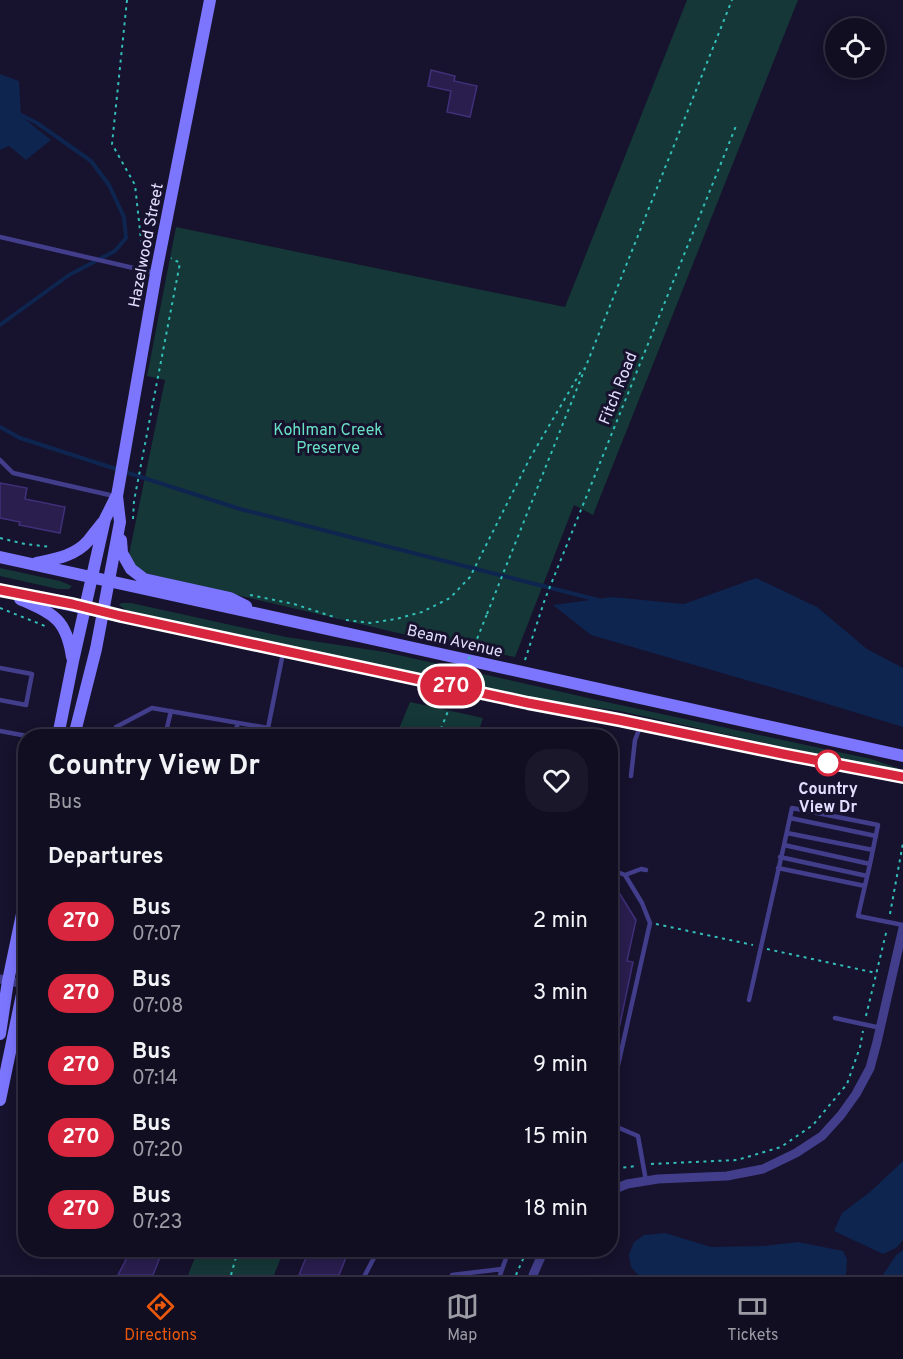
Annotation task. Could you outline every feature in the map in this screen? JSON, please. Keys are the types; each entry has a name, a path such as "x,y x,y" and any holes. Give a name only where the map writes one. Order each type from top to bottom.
{"street":[{"name":"Hazelwood Street","path":"59,729 105,519 117,496 156,273 210,0"},
{"name":"Hazelwood Street","path":"76,729 96,649 109,581 126,521 117,496"},
{"path":"30,564 75,552 88,541 105,519"},
{"path":"126,521 122,553 131,569 144,579 230,598 263,615"},
{"name":"Beam Avenue","path":"0,557 903,756"},
{"path":"1,590 528,703 903,777"},
{"path":"1,590 55,617 68,635 73,661"},
{"path":"0,1034 4,980 18,926"},
{"path":"618,1188 658,1179 727,1176 763,1168 796,1153 822,1136 856,1094 870,1068 903,927"},
{"path":"2,1000 18,1002"},
{"path":"0,1100 18,1024"},
{"path":"533,1275 541,1257"}],"lane":[{"path":"0,237 156,273"},
{"path":"0,460 13,473 117,496"},
{"path":"116,729 152,708 268,728 284,650"},
{"path":"0,668 32,674 26,705 0,700"},
{"path":"167,729 171,711"},
{"path":"236,729 238,723"},
{"path":"631,776 636,740 641,724"},
{"path":"0,731 18,734"},
{"path":"749,1000 792,808 878,825 858,916 903,927"},
{"path":"790,818 876,836"},
{"path":"787,832 873,850"},
{"path":"784,845 870,864"},
{"path":"780,857 867,876"},
{"path":"778,868 865,886"},
{"path":"625,875 641,869 646,870"},
{"path":"618,872 625,875 642,903 650,923 618,1065"},
{"path":"835,1018 881,1028"},
{"path":"618,1128 638,1136 646,1181"},
{"path":"365,1275 374,1257"},
{"path":"500,1275 506,1257"},
{"path":"452,1275 502,1269"}],"path":[{"path":"126,521 134,501 180,263 168,256 152,254 142,249 135,185 112,144 127,0"},
{"path":"441,729 732,0"},
{"name":"Fitch Road","path":"525,660 545,599 736,126"},
{"path":"251,595 294,604 343,620 370,622 396,619 422,612 450,598 470,577 530,458 588,360"},
{"path":"0,538 51,547"},
{"path":"0,609 53,629"},
{"path":"618,1169 643,1165 737,1160 781,1147 813,1125 847,1084 860,1047 903,843"},
{"path":"231,1275 236,1257"},
{"path":"516,1275 524,1257"}],"green space":[{"name":"Kohlman Creek Preserve","path":"687,0 798,0 593,515 574,505 515,657 432,641 126,569 165,380 147,376 176,227 565,307"},
{"path":"0,568 60,581 72,586 69,589 58,589 0,576"},
{"path":"131,603 286,637 385,652 871,759 898,768 897,772 620,711 489,690 146,615 126,610 119,605"},
{"path":"410,702 483,718 479,729 399,729"},
{"path":"195,1257 281,1257 274,1275 188,1275"}],"water":[{"path":"0,74 19,81 21,116 51,140 26,160 9,146 0,150"},
{"path":"756,578 817,607 867,649 903,668 903,727 591,635 553,605 612,597 684,604"},
{"path":"903,1161 903,1240 896,1248 883,1254 834,1231 842,1213 870,1192"},
{"path":"665,1233 711,1247 764,1246 798,1242 843,1251 847,1259 846,1275 638,1275 631,1267 629,1255 634,1242 644,1235"},
{"path":"903,1250 903,1275 883,1275 896,1255"}],"building":[{"path":"431,70 455,76 454,81 477,86 470,117 447,112 451,91 428,86"},
{"path":"0,483 27,488 25,499 65,507 60,533 19,525 20,522 0,518"},
{"path":"618,891 636,920 627,961 633,962 618,1034"},
{"path":"127,1257 160,1257 153,1275 118,1275"},
{"path":"306,1257 346,1257 339,1275 299,1275"}],"waterway":[{"path":"0,325 69,275 115,251 126,238 124,217 109,185 91,161 37,123 21,115"},
{"path":"0,427 20,438 240,509 598,600"}],"bus line":[{"name":"270","path":"0,590 528,703 903,777"}],"place":[{"name":"Country View Dr","path":"828,763"}]}
